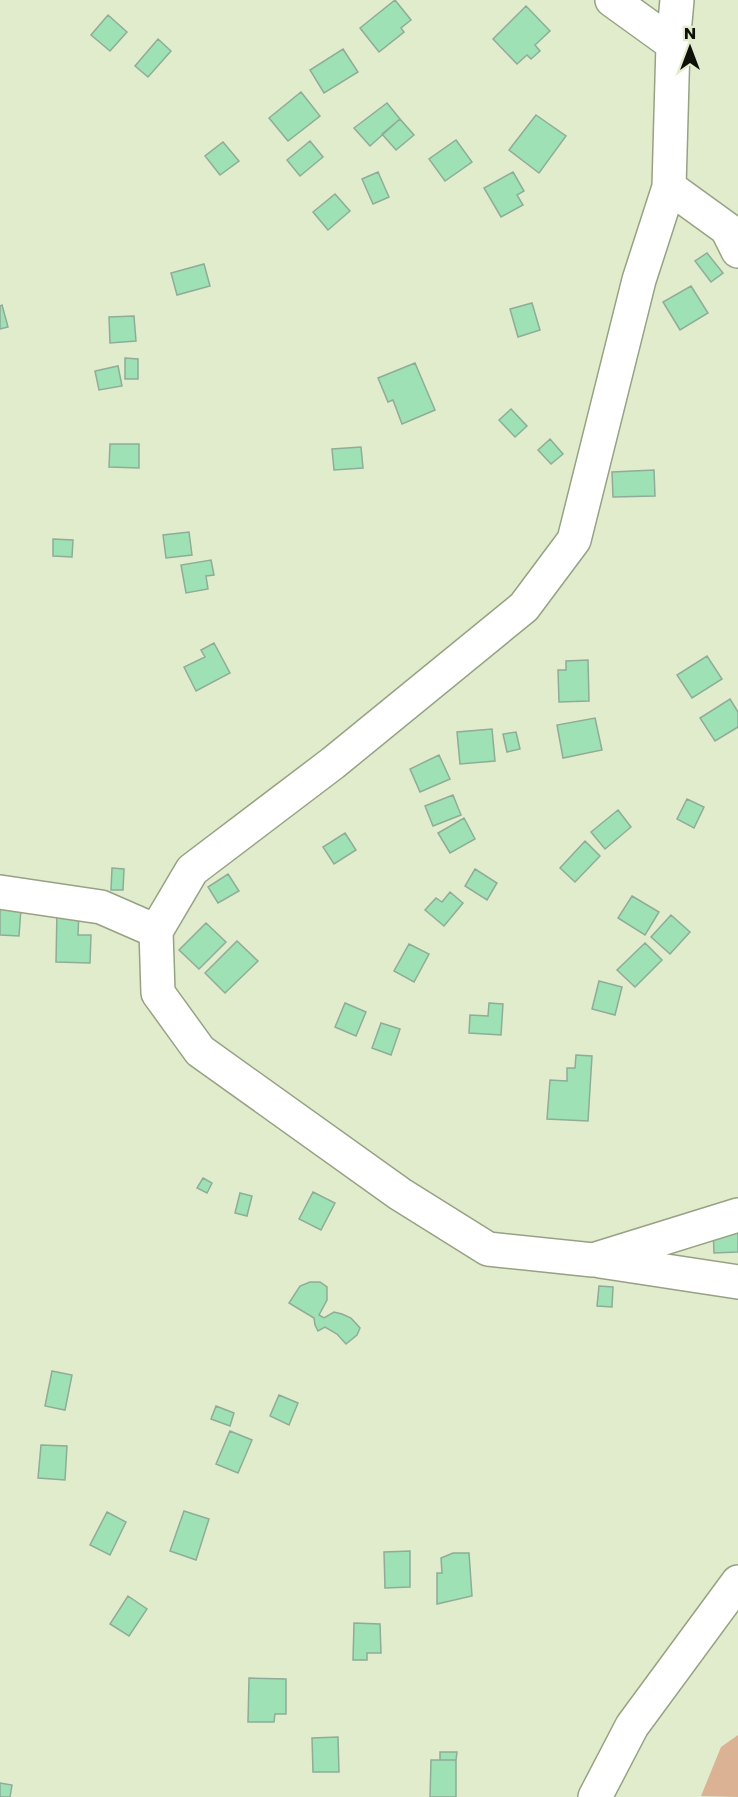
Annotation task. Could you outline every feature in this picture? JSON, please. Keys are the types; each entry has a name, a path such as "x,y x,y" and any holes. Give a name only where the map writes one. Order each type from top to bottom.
{"street":[{"path":"612,0 673,44"},
{"path":"677,0 673,44 669,187 639,280 574,540 524,607 333,763 192,870 156,931 158,993 200,1051 400,1194 488,1249 593,1260 738,1282"},
{"path":"669,187 727,229 738,251"},
{"path":"0,892 101,907 156,931"},
{"path":"593,1260 738,1215"},
{"path":"595,1797 632,1726 738,1582"}],"shaded area":[{"path":"738,1735 738,1797 701,1796 721,1747"}],"building":[{"path":"395,0 411,20 401,28 404,32 379,52 360,28"},
{"path":"526,6 550,31 535,45 540,51 531,59 527,55 517,64 493,39"},
{"path":"108,15 127,32 110,51 91,35"},
{"path":"158,39 171,51 148,77 135,66"},
{"path":"343,49 358,72 324,93 310,70"},
{"path":"301,92 320,116 288,141 269,118"},
{"path":"387,103 400,119 370,146 354,128"},
{"path":"536,115 566,136 539,173 509,150"},
{"path":"400,119 414,135 396,150 382,134"},
{"path":"456,140 472,162 445,181 429,159"},
{"path":"310,141 323,157 300,176 287,160"},
{"path":"223,142 239,161 220,175 205,156"},
{"path":"378,172 389,197 373,204 362,179"},
{"path":"513,172 524,191 517,195 523,205 501,217 484,188"},
{"path":"335,194 350,211 328,230 313,212"},
{"path":"707,253 723,273 711,282 695,261"},
{"path":"204,264 210,286 177,295 171,273"},
{"path":"691,286 708,313 680,330 663,302"},
{"path":"532,303 540,330 518,337 510,309"},
{"path":"2,305 8,327 0,329 0,306"},
{"path":"134,316 136,341 110,343 109,317"},
{"path":"125,358 138,359 138,379 125,379"},
{"path":"415,363 435,410 402,424 393,400 388,402 378,378"},
{"path":"118,366 122,386 99,390 95,371"},
{"path":"511,409 527,426 515,437 499,420"},
{"path":"550,439 563,454 551,464 538,450"},
{"path":"110,444 139,444 139,468 109,467"},
{"path":"361,447 363,468 334,470 332,449"},
{"path":"654,470 655,496 613,497 612,472"},
{"path":"189,532 192,555 166,558 163,535"},
{"path":"53,539 73,540 72,557 53,556"},
{"path":"211,560 214,575 206,576 208,589 186,593 181,565"},
{"path":"214,643 230,673 196,691 184,667 205,657 201,650"},
{"path":"707,656 722,679 692,698 677,675"},
{"path":"588,660 589,701 559,702 558,670 566,670 566,661"},
{"path":"730,699 738,712 738,727 715,741 700,718"},
{"path":"595,718 602,750 563,758 557,725"},
{"path":"492,729 495,761 460,764 457,732"},
{"path":"516,732 520,749 507,752 503,734"},
{"path":"439,755 450,779 420,792 410,769"},
{"path":"453,795 461,815 433,826 425,806"},
{"path":"687,799 704,807 694,828 677,819"},
{"path":"618,810 631,827 605,849 591,832"},
{"path":"464,818 475,839 450,853 438,833"},
{"path":"345,833 356,850 334,864 323,847"},
{"path":"585,841 600,856 575,882 560,868"},
{"path":"112,868 124,869 123,890 111,890"},
{"path":"475,869 497,883 487,900 465,886"},
{"path":"228,874 239,891 218,903 208,887"},
{"path":"450,892 463,903 444,926 425,910 436,898 442,902"},
{"path":"632,896 659,912 645,935 618,918"},
{"path":"0,907 21,908 19,936 0,935"},
{"path":"57,910 79,910 78,935 91,935 90,963 56,962"},
{"path":"671,915 690,932 670,954 651,937"},
{"path":"206,923 226,942 199,969 179,950"},
{"path":"237,941 258,961 225,993 205,973"},
{"path":"645,943 662,960 635,987 617,970"},
{"path":"409,944 429,954 414,982 394,971"},
{"path":"599,981 622,987 615,1015 592,1009"},
{"path":"345,1003 366,1012 356,1036 335,1027"},
{"path":"489,1003 503,1004 501,1035 469,1033 470,1015 488,1016"},
{"path":"381,1023 400,1029 391,1055 372,1048"},
{"path":"576,1055 592,1056 588,1121 547,1119 550,1080 567,1081 567,1068 575,1068"},
{"path":"203,1178 212,1183 207,1193 197,1188"},
{"path":"313,1192 335,1203 321,1230 299,1219"},
{"path":"240,1193 252,1196 247,1216 235,1213"},
{"path":"713,1227 738,1227 738,1252 714,1253"},
{"path":"310,1282 320,1282 327,1287 327,1300 319,1315 324,1318 334,1312 342,1314 351,1318 360,1328 357,1335 346,1344 337,1334 325,1327 318,1331 314,1318 289,1303 300,1286"},
{"path":"599,1286 613,1287 612,1307 597,1306"},
{"path":"52,1371 72,1375 65,1410 45,1406"},
{"path":"279,1395 298,1403 289,1425 270,1416"},
{"path":"216,1406 234,1413 230,1426 211,1419"},
{"path":"230,1431 252,1440 238,1473 216,1464"},
{"path":"41,1445 67,1446 65,1480 38,1478"},
{"path":"184,1511 209,1519 196,1560 170,1551"},
{"path":"107,1512 126,1522 110,1555 90,1545"},
{"path":"410,1551 410,1587 385,1588 384,1552"},
{"path":"453,1553 469,1553 472,1596 437,1604 437,1573 442,1573 441,1558"},
{"path":"128,1596 147,1609 129,1636 110,1624"},
{"path":"354,1623 380,1624 381,1653 367,1653 367,1660 353,1660"},
{"path":"249,1678 286,1679 286,1714 275,1714 274,1722 248,1722"},
{"path":"338,1737 339,1772 313,1772 312,1738"},
{"path":"440,1752 457,1752 456,1760 440,1760"},
{"path":"431,1760 456,1760 456,1797 430,1797"},
{"path":"0,1783 12,1785 10,1797 0,1797"}]}
